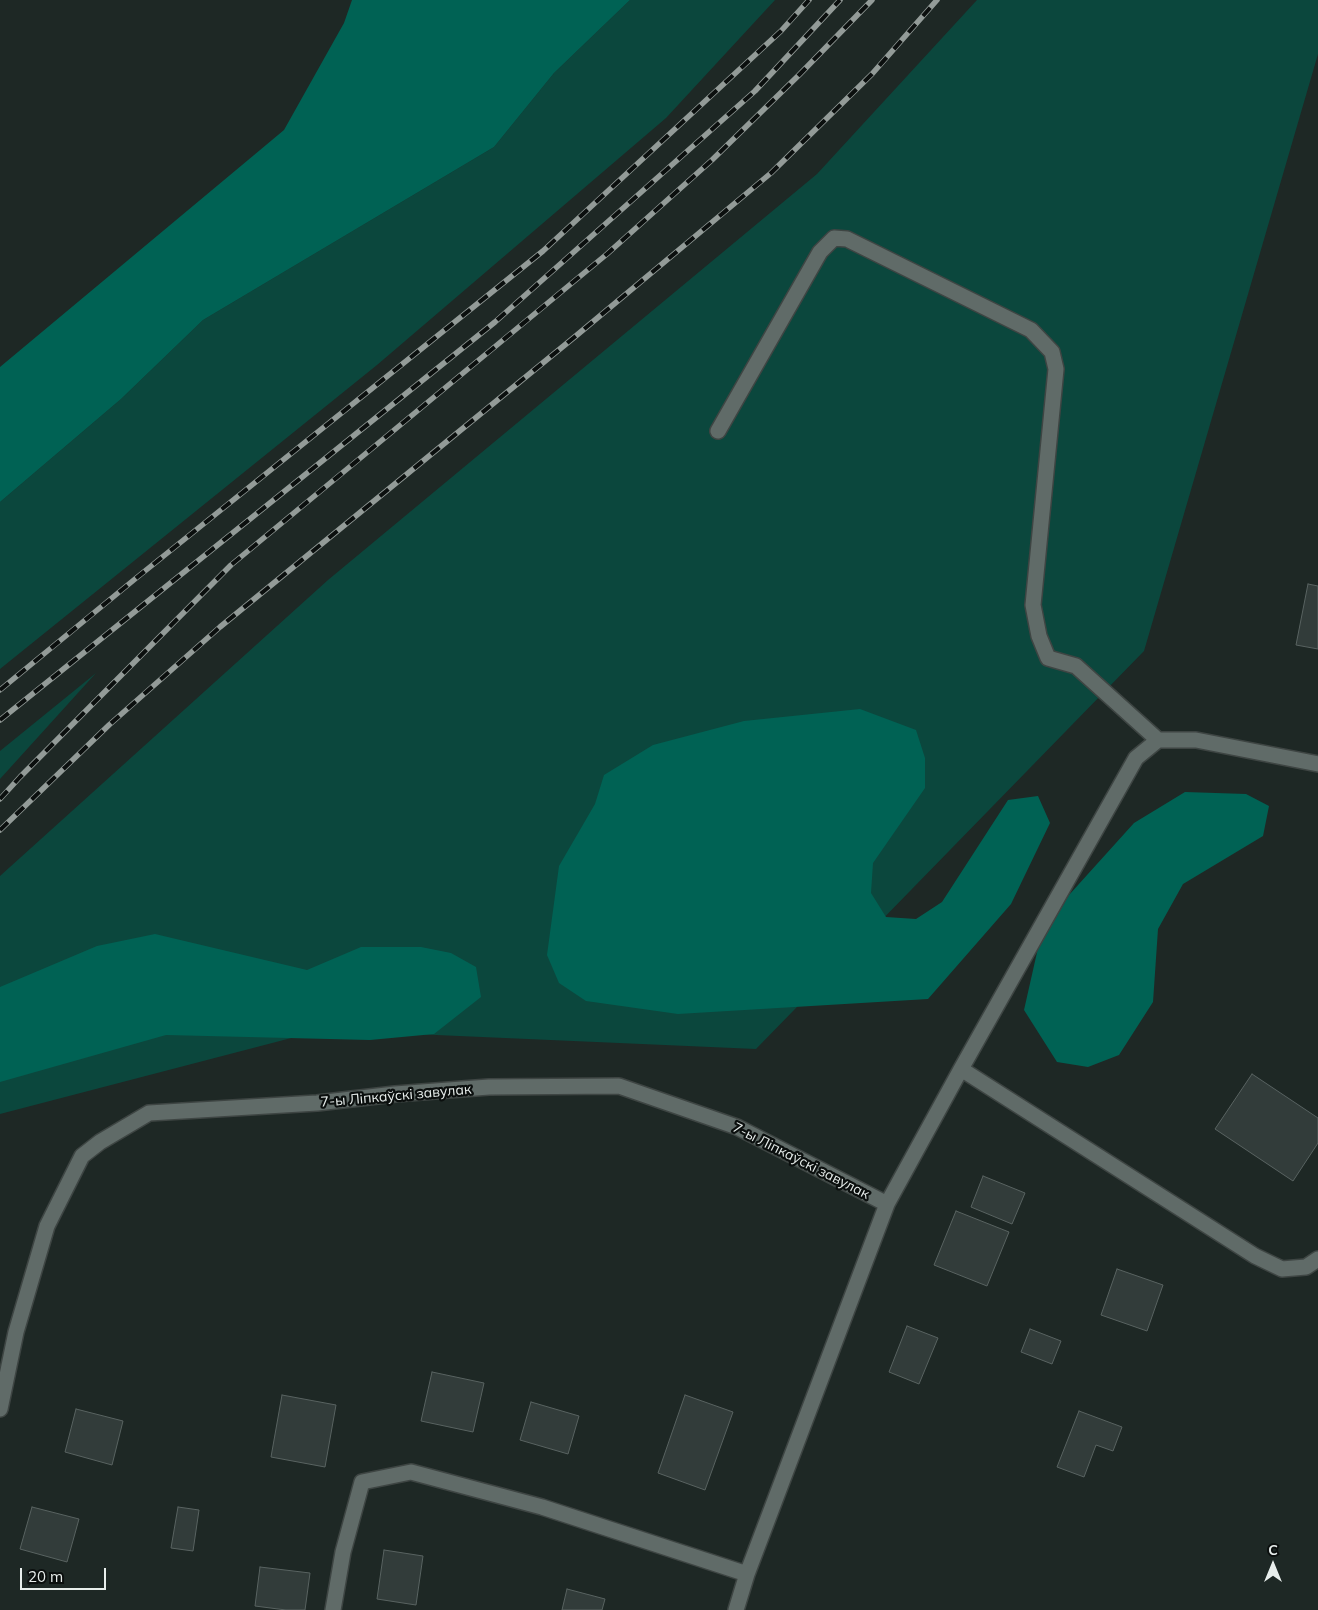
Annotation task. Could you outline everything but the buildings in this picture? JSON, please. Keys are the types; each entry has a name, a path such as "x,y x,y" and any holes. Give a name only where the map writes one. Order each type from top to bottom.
{"street":[{"path":"718,431 820,252 834,238 847,239 1031,330 1052,352 1056,369 1033,605 1039,636 1048,658 1076,666 1158,740"},
{"path":"736,1610 747,1574 887,1204 1136,758 1158,740 1196,740 1318,764"},
{"path":"961,1069 1255,1256 1282,1269 1306,1267 1318,1259"},
{"name":"7-ы Ліпкаўскі завулак","path":"0,1409 16,1332 47,1226 82,1156 100,1142 148,1113 317,1103 395,1094 489,1088 618,1086 737,1127 887,1204"},
{"path":"333,1610 343,1552 362,1482 412,1472 542,1506 747,1574"}],"green space":[{"path":"352,0 630,0 554,73 494,147 203,320 121,399 0,502 0,367 284,130 344,23"},
{"path":"630,0 775,0 666,118 377,365 0,669 0,502 121,399 203,320 494,147 554,73"},
{"path":"977,0 1318,0 1318,54 1144,651 756,1049 322,1030 0,1114 0,876 328,580 817,174"},
{"path":"96,673 0,779 0,751"},
{"path":"860,709 916,730 925,758 925,788 873,863 871,893 886,917 916,919 942,902 1008,800 1038,796 1050,823 1011,904 928,999 678,1014 586,1001 559,983 547,955 559,866 595,804 604,775 653,745 744,721"},
{"path":"1185,792 1246,794 1269,806 1263,836 1183,884 1158,929 1153,1002 1119,1055 1088,1067 1057,1062 1024,1010 1038,948 1069,895 1134,823"},
{"path":"155,934 307,970 361,947 421,947 451,953 476,967 481,997 434,1034 370,1040 166,1035 0,1082 0,987 97,946"}],"railway":[{"path":"0,690 543,251 781,31 809,0"},
{"path":"0,720 495,322 755,91 840,0"},
{"path":"0,799 231,565 607,254 712,160 872,0"},
{"path":"0,830 109,725 220,627 577,335 771,173 872,74 937,0"}]}
